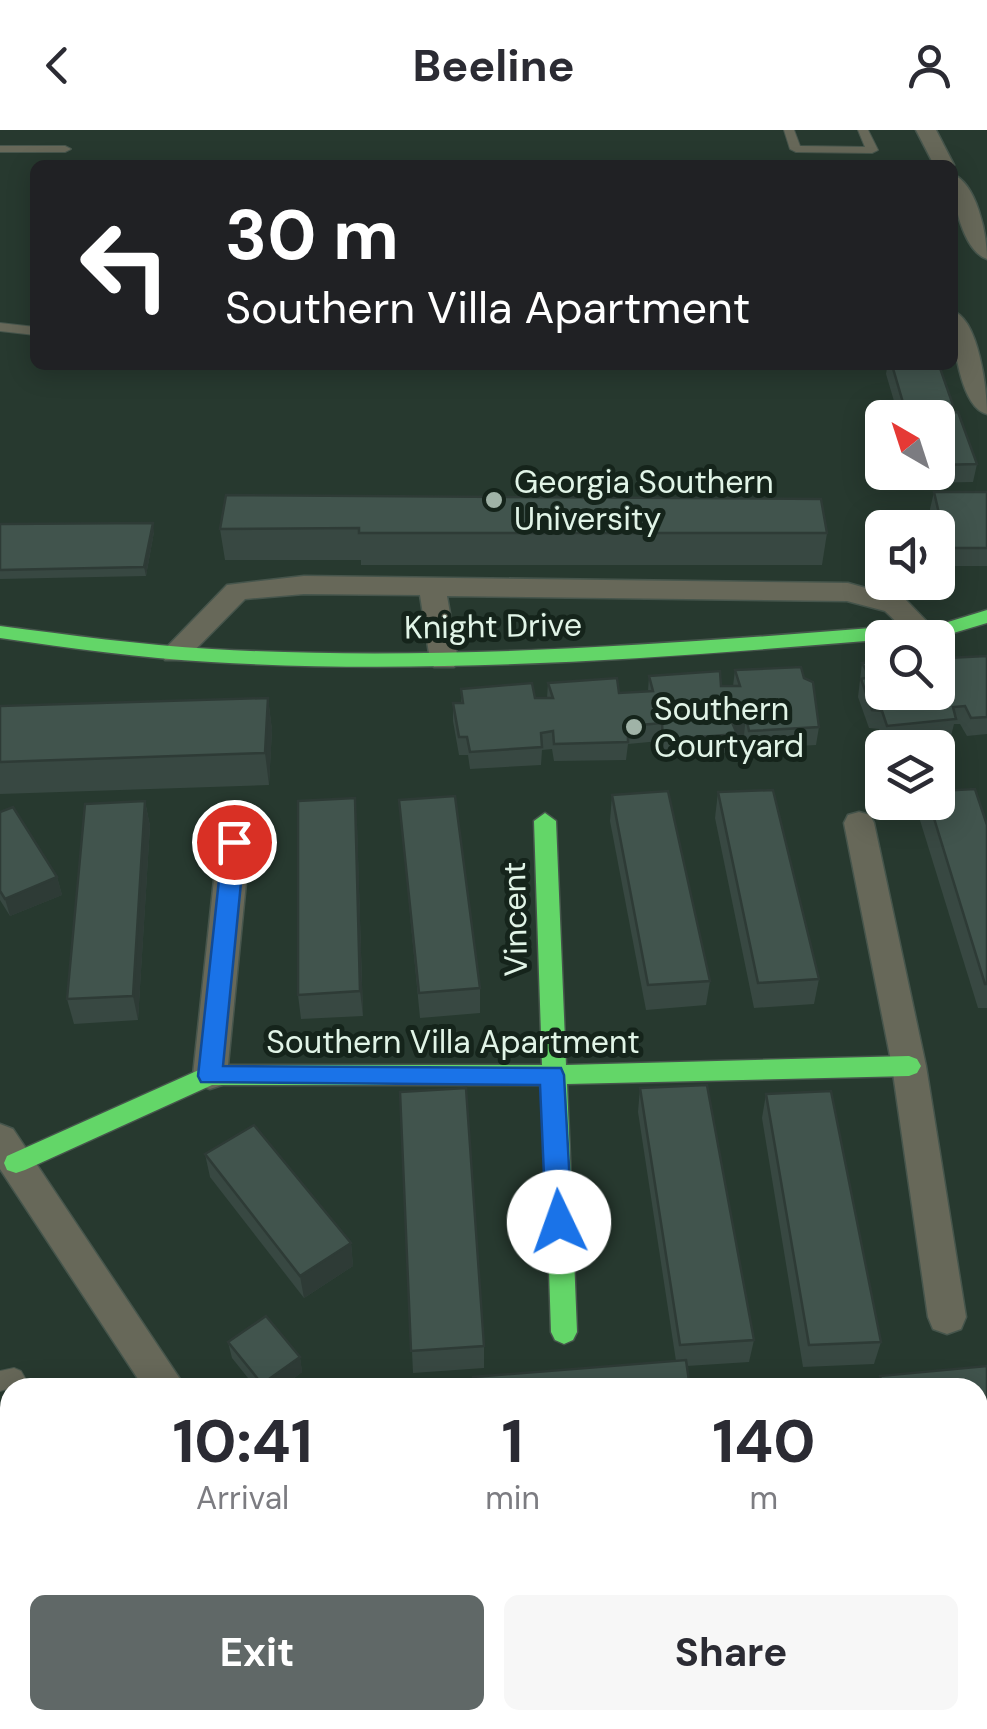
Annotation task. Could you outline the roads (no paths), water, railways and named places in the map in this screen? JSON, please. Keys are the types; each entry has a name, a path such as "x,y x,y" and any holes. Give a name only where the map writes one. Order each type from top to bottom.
{"street":[{"path":"926,130 941,160"},
{"path":"958,192 987,252"},
{"path":"958,228 976,227"},
{"path":"958,324 976,342 987,407"},
{"path":"175,653 236,591 304,585 848,592 895,606 910,620"},
{"path":"432,586 444,660"},
{"name":"Knight Drive","path":"955,626 987,616"},
{"name":"Knight Drive","path":"0,632 88,647 290,662 582,657 865,634"},
{"name":"Vincent","path":"546,821 564,1332"},
{"path":"859,823 909,1066 947,1317"},
{"path":"210,1076 234,842"},
{"name":"Southern Villa Apartment","path":"8,1151 210,1076 552,1075 909,1066"},
{"path":"8,1151 160,1378"}],"lane":[{"path":"789,130 796,149 872,150 863,130"},
{"path":"0,150 65,149"},
{"path":"0,327 30,331"}],"place":[{"name":"Georgia Southern University","path":"494,500"},
{"name":"Southern Courtyard","path":"634,727"}]}
